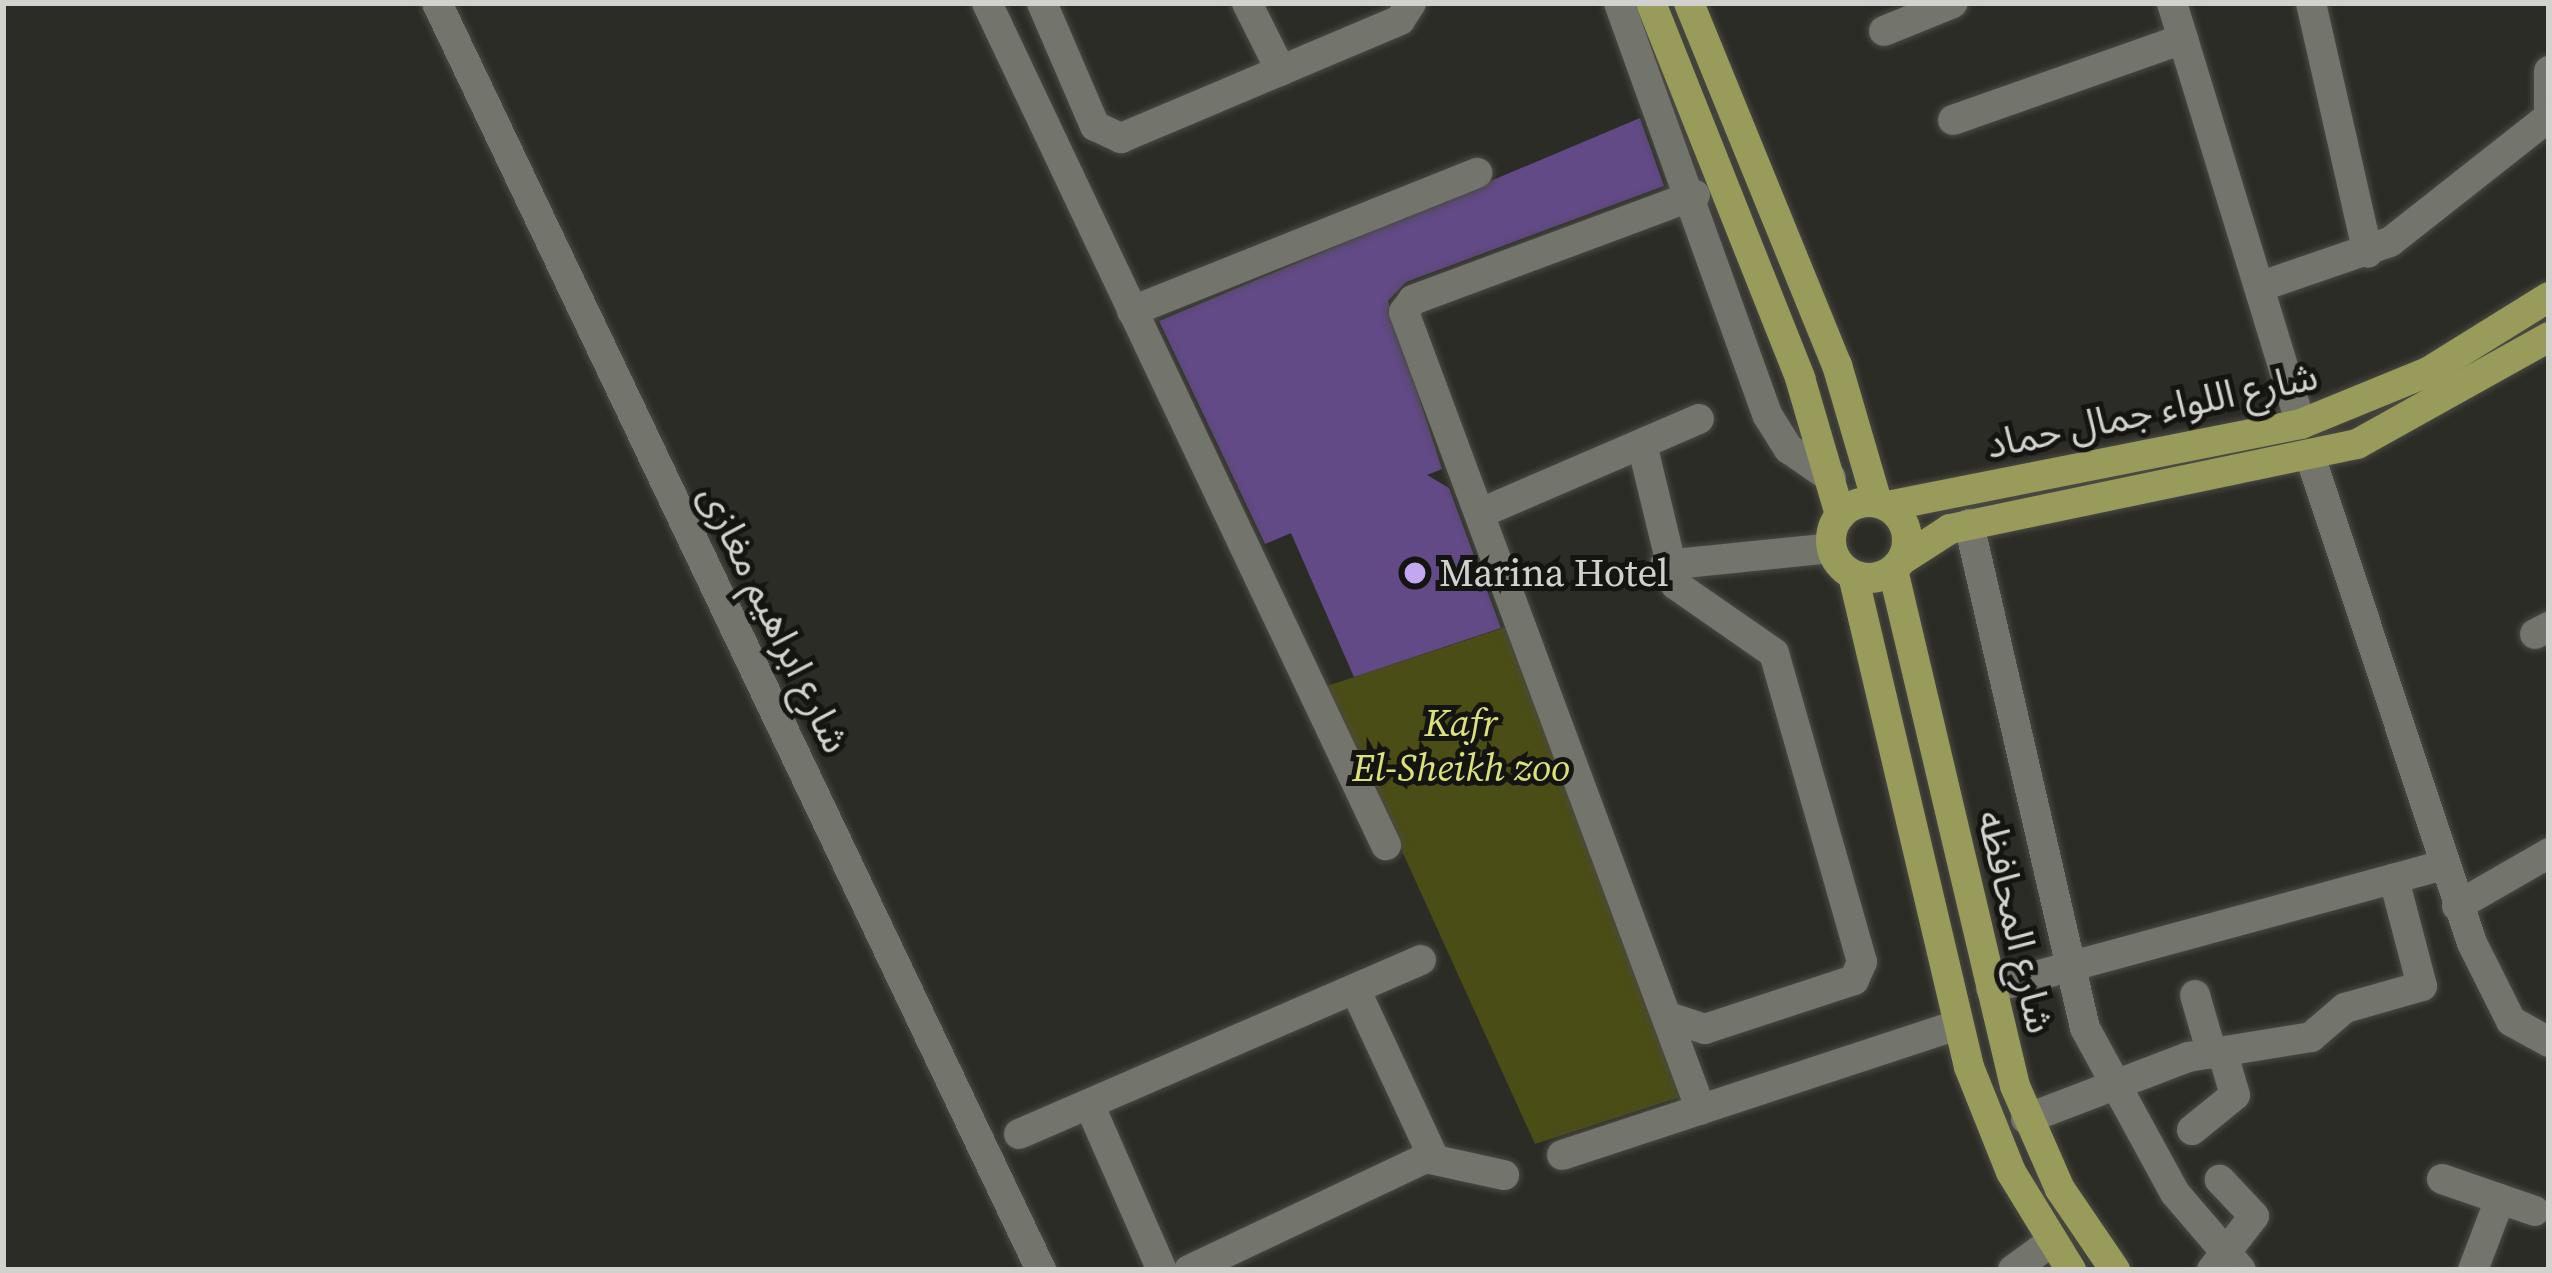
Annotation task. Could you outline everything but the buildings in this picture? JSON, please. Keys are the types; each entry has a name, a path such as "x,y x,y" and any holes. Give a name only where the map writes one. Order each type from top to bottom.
{"main road":[{"path":"1651,3 1709,202 1832,478 1840,515 1832,548 1853,575 1898,565 1904,524 1882,504 1837,365 1689,3"},
{"name":"شارع اللواء جمال حماد","path":"1882,504 2301,424 2428,372 2549,297"},
{"name":"شارع اللواء جمال حماد","path":"1898,565 1969,524 2311,459 2444,403 2549,337"},
{"path":"2057,472 2064,506"},
{"path":"1840,515 1882,504"},
{"name":"شارع المحافظه","path":"1898,565 1991,988 2026,1119 2114,1270"},
{"name":"شارع المحافظه","path":"1853,575 1958,1025 1988,1120 2051,1242 2071,1270"}],"street":[{"name":"شارع ابراهيم مغازى","path":"437,3 1041,1270"},
{"path":"987,3 1386,845"},
{"path":"1042,3 1106,135 1134,134 1400,20 1411,3"},
{"path":"1247,3 1281,71"},
{"path":"1619,3 1709,202 1768,416 1789,449 1832,478"},
{"path":"1884,31 1953,3"},
{"path":"2172,3 2301,424"},
{"path":"2311,3 2368,253"},
{"path":"1953,121 2183,39"},
{"path":"2259,286 2368,253 2549,118 2549,70"},
{"path":"1132,310 1477,173"},
{"path":"1701,1110 1408,302 1709,202"},
{"path":"1484,512 1699,419"},
{"path":"1642,444 1665,565 1692,602 1774,653 1862,962 1854,980 1705,1029 1667,1017"},
{"path":"2311,459 2457,906 2511,1021 2549,1042"},
{"path":"1969,524 2070,969 2110,1085 2226,1266 2254,1216 2220,1180"},
{"path":"1665,565 1832,548"},
{"path":"2457,906 2549,853"},
{"path":"1991,988 2444,865"},
{"path":"2026,1119 2110,1085 2218,1054 2311,1036 2345,1008 2422,986 2394,879"},
{"path":"1019,1134 1421,960"},
{"path":"1355,989 1433,1156"},
{"path":"2192,1130 2235,1095 2195,995"},
{"path":"1562,1155 1958,1025"},
{"path":"1089,1104 1162,1270"},
{"path":"1189,1270 1433,1156 1504,1175"},
{"path":"2442,1179 2535,1211"},
{"path":"2474,1270 2500,1199"},
{"path":"2013,1270 2051,1242"}],"green space":[{"name":"Kafr El-Sheikh zoo","path":"1518,623 1689,1094 1535,1144 1327,686"}],"place":[{"name":"Marina Hotel","path":"1415,573"}]}
